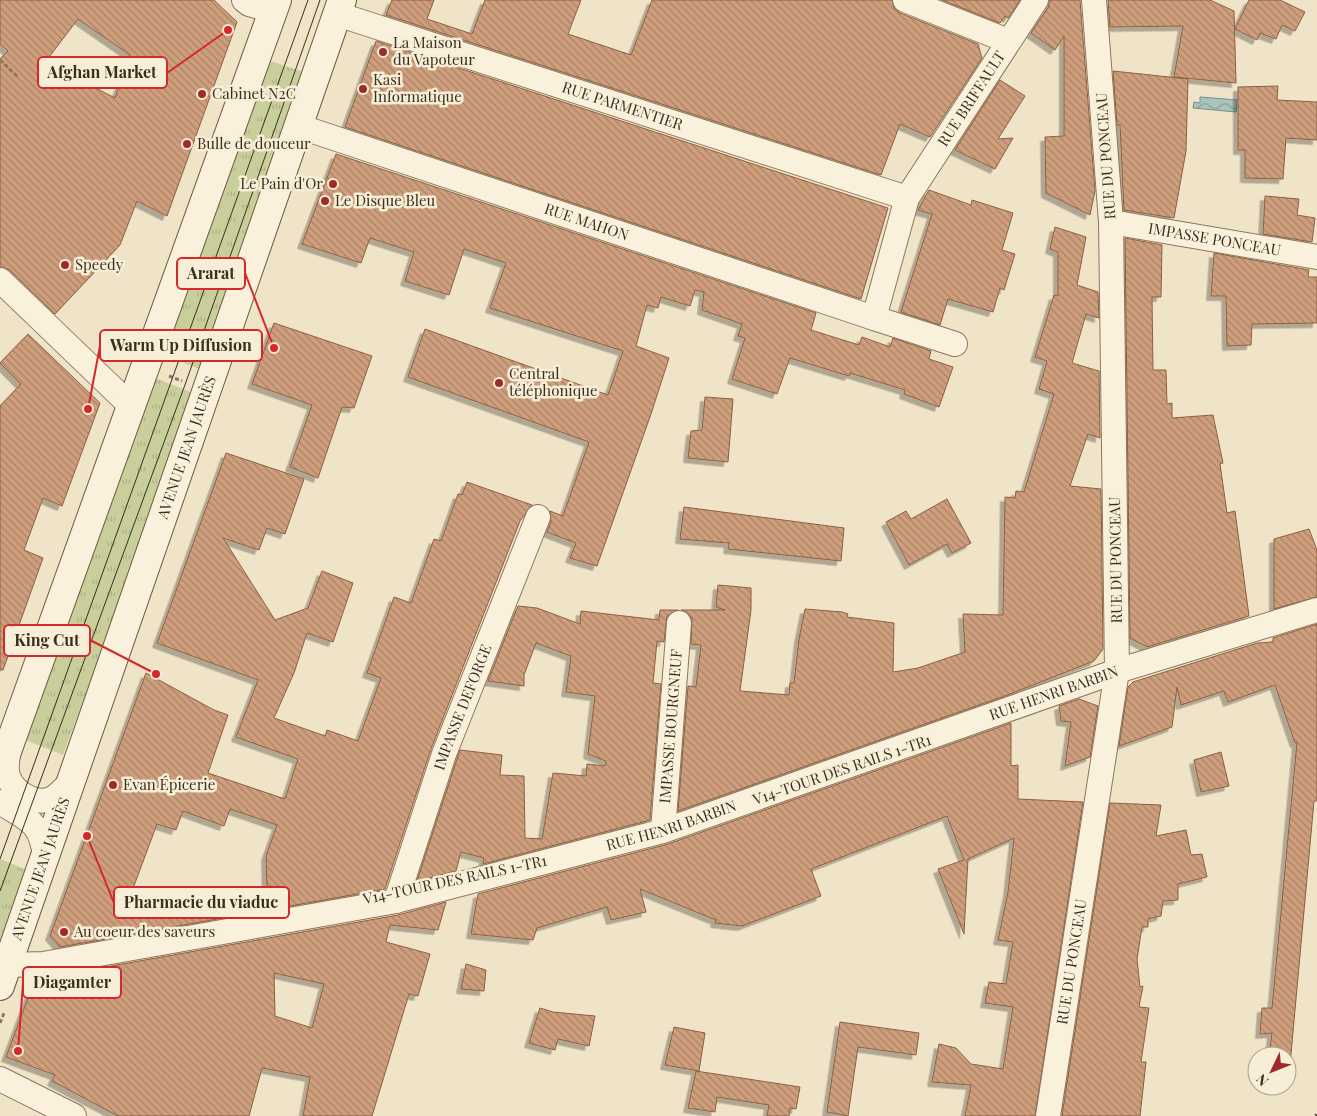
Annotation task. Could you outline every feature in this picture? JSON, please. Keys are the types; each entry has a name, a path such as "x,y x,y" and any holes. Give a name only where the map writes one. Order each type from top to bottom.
{"main road":[{"name":"AVENUE JEAN JAURÈS","path":"5,759 275,6"},
{"name":"AVENUE JEAN JAURÈS","path":"5,986 45,857 340,7"}],"street":[{"path":"244,0 249,4 275,6"},
{"path":"905,0 1008,42"},
{"name":"RUE BRIFFAULT","path":"907,198 1036,0"},
{"name":"RUE DU PONCEAU","path":"1048,1116 1117,671 1111,222 1094,0"},
{"name":"RUE PARMENTIER","path":"340,7 907,198"},
{"name":"RUE MAHON","path":"298,126 955,344"},
{"path":"874,318 907,198"},
{"name":"IMPASSE PONCEAU","path":"1111,222 1317,256"},
{"path":"0,280 131,406"},
{"name":"IMPASSE DEFORGE","path":"396,901 444,754 538,516"},
{"name":"RUE HENRI BARBIN","path":"5,986 43,964 396,901 663,831 1117,671 1317,610"},
{"name":"IMPASSE BOURGNEUF","path":"663,831 679,623"},
{"name":"AVENUE JEAN JAURÈS","path":"5,759 6,769 12,784 18,791 34,799 47,800 58,794 71,782"},
{"path":"0,802 37,828 43,840 45,857"},
{"path":"0,1079 74,1116"}],"path":[{"path":"0,60 18,77"},
{"path":"145,367 207,390"},
{"path":"0,1023 5,986"}],"green space":[{"path":"265,59 309,74 204,371 159,353"},
{"path":"155,378 196,394 63,755 25,740"},
{"path":"0,859 27,870 0,940"}],"water":[{"path":"1200,97 1237,100 1236,112 1193,108 1194,102 1200,103"}],"building":[{"path":"0,0 214,0 237,22 167,216 137,201 120,245 55,314 10,270 0,267 0,59 8,51 0,44","holes":["78,19 130,55 115,98 88,84 86,89 46,61"]},
{"path":"392,0 434,0 427,19 472,34 485,0 581,0 568,34 631,55 652,0 892,0 894,8 900,13 978,44 982,58 930,137 900,124 881,175 386,15"},
{"path":"942,0 1020,0 1008,18 1005,16 1000,23"},
{"path":"1050,0 1080,0 1095,191 1090,215 1046,193 1045,137 1064,136 1064,36 1055,50 1031,33 1048,8"},
{"path":"1108,0 1210,0 1234,11 1236,83 1174,77 1183,26 1110,27"},
{"path":"1249,0 1280,0 1305,12 1295,31 1282,25 1276,39 1260,33 1257,40 1235,29"},
{"path":"376,41 888,208 861,299 345,127"},
{"path":"1113,71 1188,79 1186,151 1174,218 1124,210 1120,125 1117,125"},
{"path":"1000,80 1025,96 998,139 1013,138 995,169 955,150"},
{"path":"1278,86 1277,100 1317,102 1317,140 1286,138 1283,179 1245,178 1245,150 1238,150 1238,87"},
{"path":"336,154 816,313 811,330 859,345 862,337 890,347 893,338 931,351 929,359 953,367 939,407 904,394 905,390 850,373 849,376 790,358 777,394 732,379 745,338 738,336 742,324 702,310 704,292 695,290 690,306 661,297 658,308 647,305 636,346 669,358 651,414 597,566 570,558 576,543 547,532 551,522 550,511 563,516 589,442 408,377 425,329 608,395 623,351 490,308 506,263 464,249 449,295 405,281 414,252 370,238 361,263 302,244"},
{"path":"929,190 971,205 972,200 1013,213 1002,250 1015,254 1004,290 1000,288 993,312 948,299 940,325 901,312 932,214 918,210"},
{"path":"1265,196 1299,199 1297,215 1315,218 1312,242 1263,234"},
{"path":"1055,227 1086,237 1077,285 1098,292 1099,318 1086,314 1072,363 1099,371 1100,438 1088,434 1070,486 1101,489 1103,649 1094,661 1010,694 678,811 688,686 696,687 701,645 691,644 692,618 681,610 725,610 716,607 718,585 751,588 751,610 740,691 789,695 790,683 794,683 799,639 805,609 842,612 848,614 847,617 894,623 893,672 918,668 965,652 963,614 1003,615 1005,497 1015,498 1016,491 1024,492 1054,394 1039,389 1047,361 1035,357 1054,295 1058,296 1058,252 1050,249"},
{"path":"1125,238 1162,245 1161,297 1152,297 1153,370 1166,370 1167,404 1172,403 1172,418 1213,415 1223,463 1220,464 1227,513 1235,511 1249,616 1147,647 1130,638"},
{"path":"1214,253 1309,270 1308,277 1317,277 1317,323 1252,324 1251,345 1227,346 1226,296 1211,296"},
{"path":"274,323 372,356 354,408 342,407 318,478 290,467 312,405 252,384"},
{"path":"28,334 100,403 62,506 43,498 24,550 43,558 3,670 0,670 0,406 21,384 0,363"},
{"path":"705,397 733,399 728,462 688,458 691,431 702,430"},
{"path":"226,453 304,479 285,534 267,528 259,550 223,538 275,620 308,608 322,571 353,583 333,642 307,633 294,673 274,718 325,736 327,730 358,741 381,678 367,673 394,597 411,603 434,539 441,541 458,494 462,495 467,482 532,505 520,521 431,749 385,889 60,947 50,936 146,673 214,710 228,715 208,773 285,799 298,759 236,737 258,680 157,643","holes":["230,809 277,825 266,856 267,888 213,893 215,887 128,902 157,824 176,830 183,811 224,826"]},
{"path":"947,499 971,543 952,553 947,544 909,565 886,522 906,511 911,519"},
{"path":"684,507 844,528 841,561 728,549 729,543 680,539"},
{"path":"1309,529 1317,550 1317,597 1274,609 1274,539"},
{"path":"518,606 537,608 580,624 581,611 659,620 660,610 678,610 667,616 664,642 657,641 653,683 661,684 650,820 483,864 484,858 461,852 456,871 417,881 460,750 502,755 500,775 524,776 525,838 542,839 553,773 586,776 587,764 605,766 606,761 588,754 595,696 566,692 571,656 536,643 524,675 524,686 488,681"},
{"path":"1317,624 1317,801 1314,801 1292,1046 1270,1046 1272,1033 1260,1034 1262,1008 1272,1008 1297,742 1295,743 1275,685 1228,702 1224,691 1181,705 1177,687 1172,727 1119,746 1128,687 1133,682 1257,643 1273,642 1273,638"},
{"path":"1079,699 1098,706 1090,757 1065,766 1071,722 1061,721 1059,706"},
{"path":"1011,723 1011,766 1018,765 1018,799 1083,802 1035,1116 965,1116 971,1085 932,1082 939,1044 956,1048 971,1064 1003,1069 1013,1007 985,1003 989,982 1006,984 1013,942 998,940 1008,892 1014,838 968,859 964,934 938,869 964,860 947,816 811,869 821,896 742,926 715,923 716,920 640,889 646,912 611,920 607,907 537,928 533,940 471,934 478,894 668,844"},
{"path":"1221,752 1229,786 1201,792 1194,760"},
{"path":"1110,803 1161,805 1156,836 1186,830 1191,855 1202,854 1207,877 1178,884 1178,900 1163,901 1161,916 1148,919 1148,927 1142,927 1137,959 1140,987 1143,986 1139,1007 1149,1008 1141,1062 1146,1062 1140,1116 1062,1116"},
{"path":"446,902 438,930 390,925 386,942 430,954 418,996 409,994 372,1116 303,1116 310,1077 262,1068 249,1116 118,1116 52,1081 55,1075 6,1057 34,982 85,973 83,971 398,915","holes":["274,973 324,984 312,1028 275,1016"]},
{"path":"466,964 486,970 484,991 461,989"},
{"path":"540,1008 553,1012 595,1016 589,1046 558,1039 555,1050 529,1043"},
{"path":"840,1022 919,1033 916,1055 858,1047 848,1116 827,1112"},
{"path":"674,1027 705,1033 699,1071 665,1065"},
{"path":"696,1071 800,1087 796,1109 790,1108 789,1116 767,1116 769,1105 717,1097 715,1112 688,1108"}],"tram line":[{"path":"0,859 308,0"},
{"path":"0,891 186,382 320,0"}],"place":[{"name":"Afghan Market","path":"228,30"},
{"name":"La Maison du Vapoteur","path":"383,52"},
{"name":"Kasi Informatique","path":"363,89"},
{"name":"Cabinet N2C","path":"202,94"},
{"name":"Bulle de douceur","path":"187,144"},
{"name":"Le Pain d'Or","path":"333,184"},
{"name":"Le Disque Bleu","path":"325,201"},
{"name":"Speedy","path":"65,265"},
{"name":"Ararat","path":"274,348"},
{"name":"Central téléphonique","path":"499,383"},
{"name":"Warm Up Diffusion","path":"88,409"},
{"name":"King Cut","path":"156,674"},
{"name":"Evan Épicerie","path":"113,785"},
{"name":"Pharmacie du viaduc","path":"87,836"},
{"name":"Au coeur des saveurs","path":"64,932"},
{"name":"Diagamter","path":"18,1051"}]}
